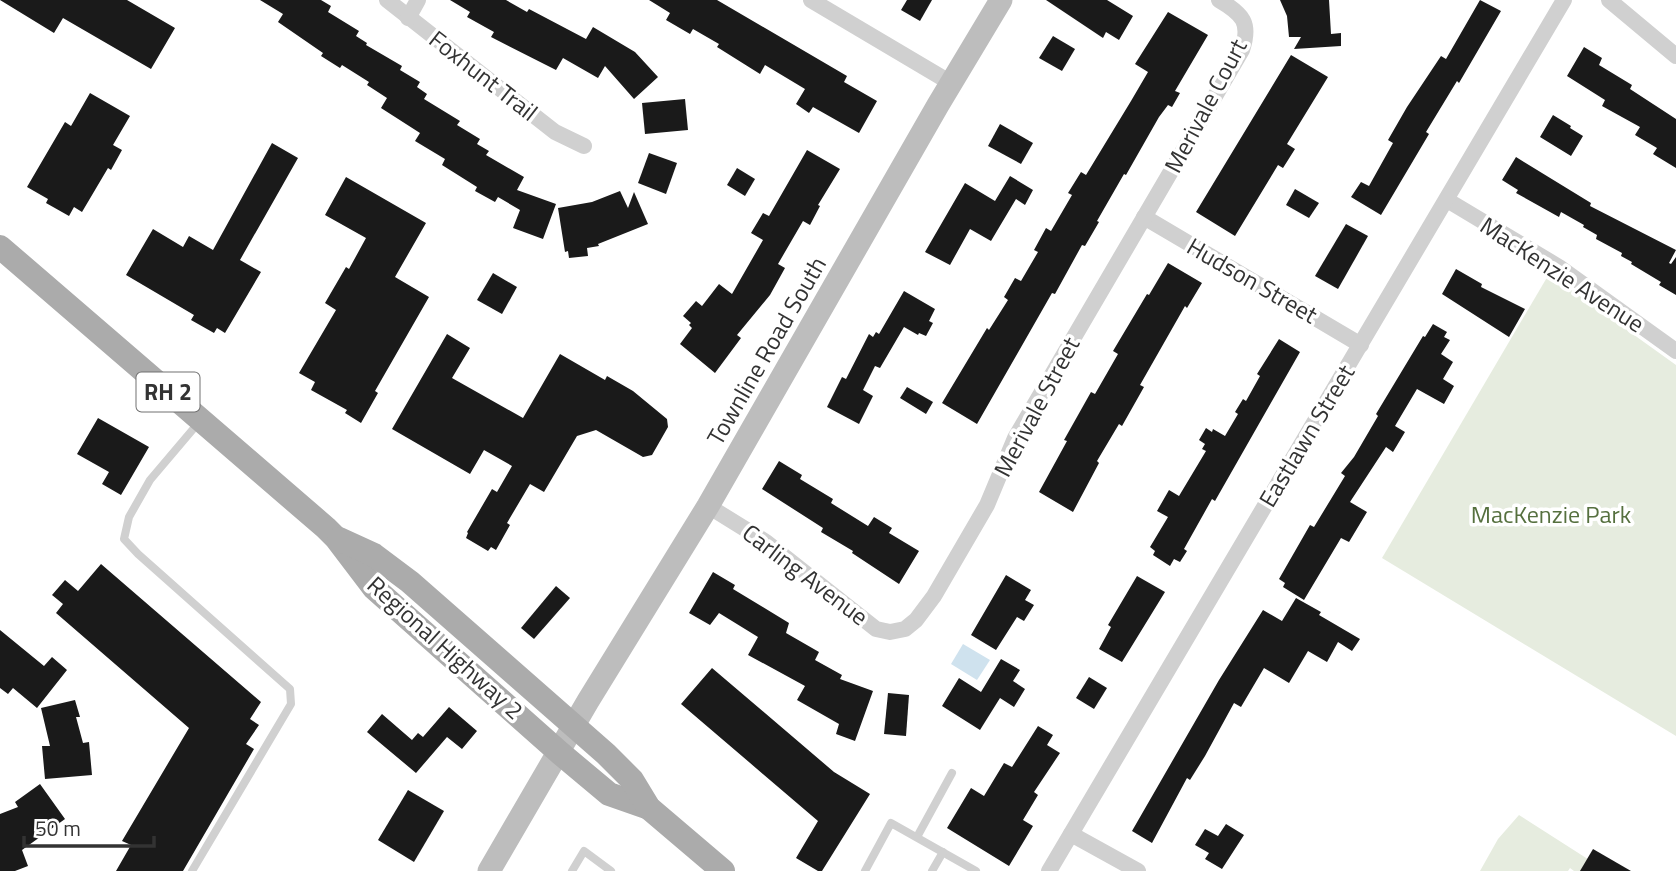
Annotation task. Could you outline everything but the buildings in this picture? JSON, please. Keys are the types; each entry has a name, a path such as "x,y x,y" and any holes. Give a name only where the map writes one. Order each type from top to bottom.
{"main road":[{"name":"Townline Road South","path":"489,871 708,506 1001,0"},
{"name":"Regional Highway 2","path":"0,247 336,538 374,587 560,753 609,794 649,808"},
{"name":"Regional Highway 2","path":"336,538 374,555 410,582 575,726 632,780 649,808"},
{"path":"649,808 723,871"}],"street":[{"name":"Foxhunt Trail","path":"387,0 555,132 584,146"},
{"path":"408,18 418,0"},
{"path":"811,0 951,83"},
{"name":"Merivale Court","path":"1144,217 1245,42 1247,34 1244,20 1230,6 1219,0"},
{"name":"Eastlawn Street","path":"1049,871 1564,0"},
{"path":"1609,0 1676,56"},
{"name":"MacKenzie Avenue","path":"1447,200 1559,267 1676,351"},
{"name":"Hudson Street","path":"1144,217 1361,345"},
{"name":"Merivale Street","path":"905,629 916,620 934,596 987,505 1015,438 1144,217"},
{"name":"Carling Avenue","path":"708,506 766,542 876,629 890,632 905,629"},
{"path":"1071,834 1138,871"}],"lane":[{"path":"192,871 291,704 290,689 124,539 129,517 150,480 201,420"},
{"path":"917,837 952,773"},
{"path":"865,871 891,823 976,871"},
{"path":"572,871 584,851 611,871"},
{"path":"932,871 943,852"}],"green space":[{"name":"MacKenzie Park","path":"1549,274 1676,365 1676,736 1382,558"},
{"path":"1519,815 1594,863 1589,871 1574,871 1570,868 1568,871 1480,871 1498,839"}],"water":[{"path":"963,644 990,660 977,680 951,664"}]}
